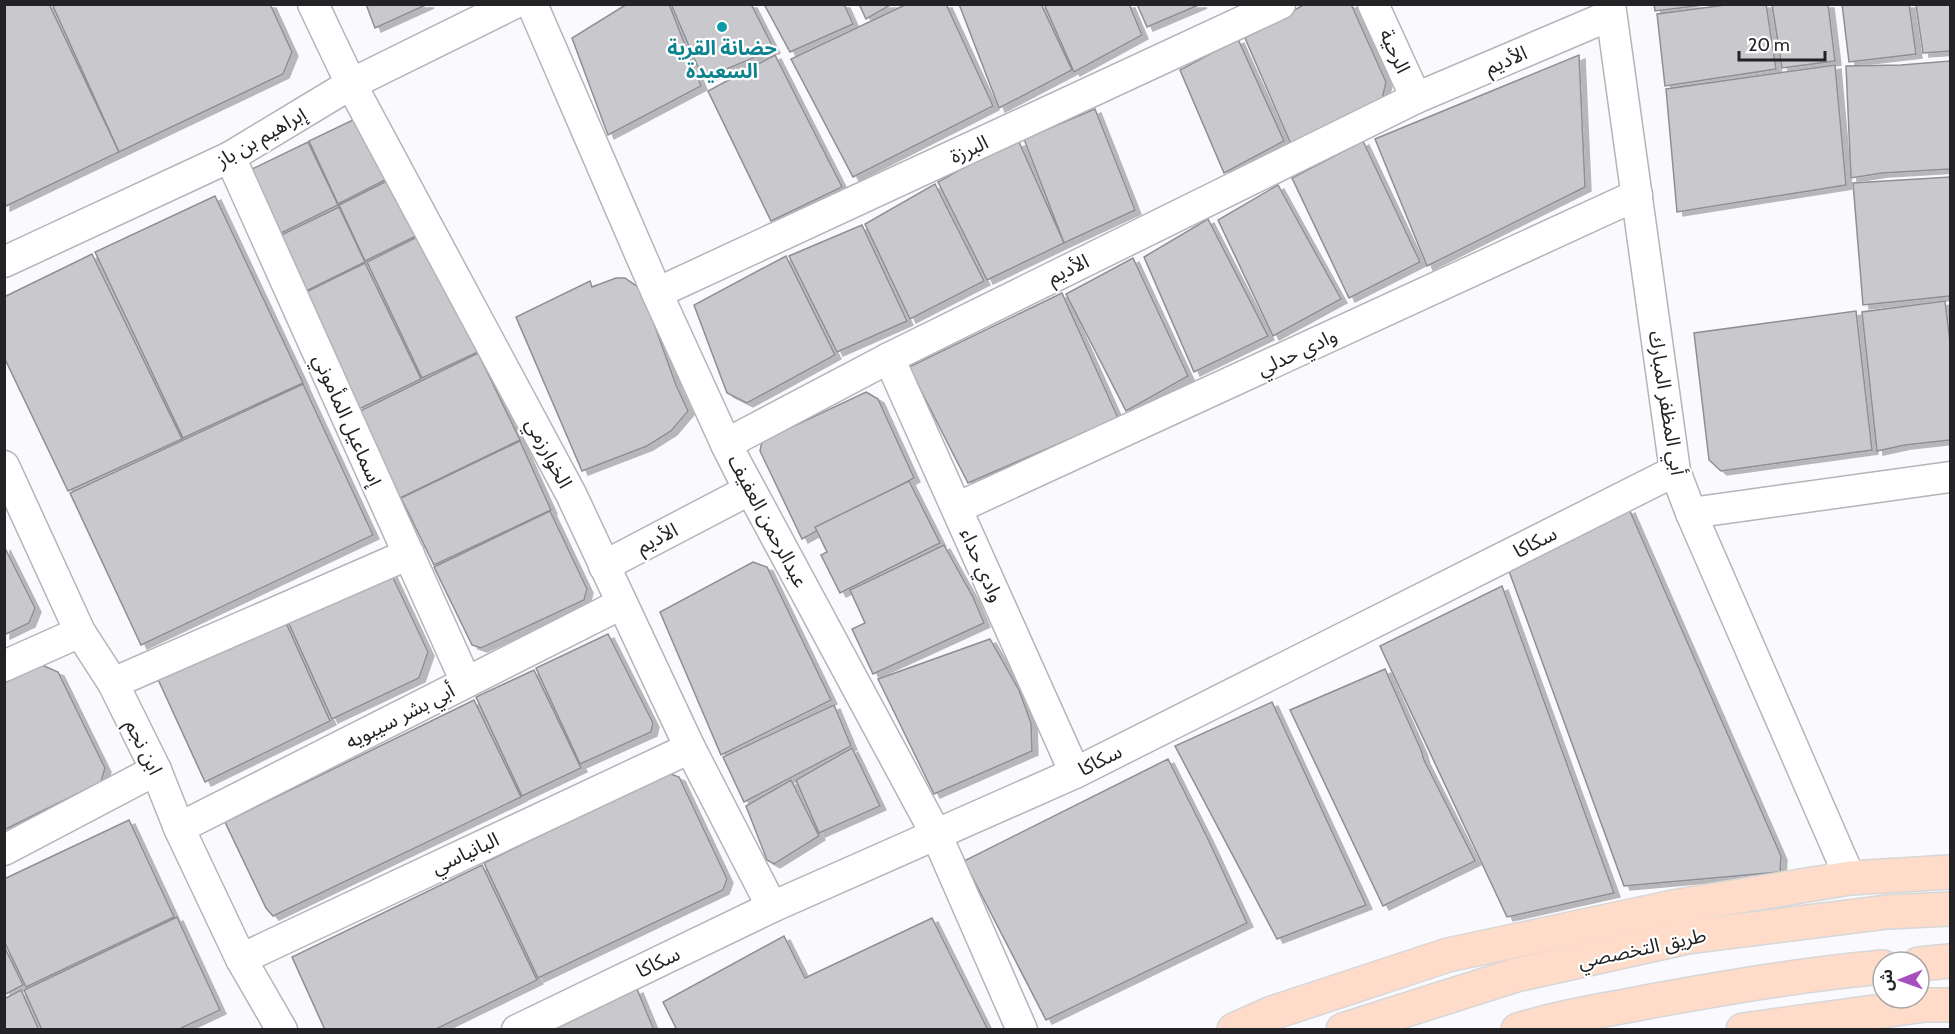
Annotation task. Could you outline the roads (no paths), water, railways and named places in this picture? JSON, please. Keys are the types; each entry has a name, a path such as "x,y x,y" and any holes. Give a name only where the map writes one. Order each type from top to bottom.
{"main road":[{"path":"1234,1029 1272,1013 1448,955 1673,907 1850,878 1950,873"},
{"name":"طريق التخصصي","path":"1343,1029 1516,975 1688,937 1887,912 1950,909"},
{"path":"1931,963 1950,961"},
{"path":"1518,1029 1550,1020 1703,992 1810,974 1871,968"},
{"path":"1743,1029 1925,1005 1950,1005"}],"street":[{"name":"الخوارزمي","path":"313,4 351,84 571,494 690,748 772,907"},
{"name":"إبراهيم بن باز","path":"4,262 230,157 351,84 513,4"},
{"name":"عبدالرحمن العفيف","path":"532,4 657,293 726,444 937,836 1022,1029"},
{"name":"البرزة","path":"657,293 1280,4"},
{"name":"الرحية","path":"1372,4 1416,98"},
{"name":"الأديم","path":"603,566 749,490 726,444 889,358 1416,98 1610,10"},
{"name":"أبي المظفر المبارك","path":"1610,10 1675,471 1691,513 1850,878"},
{"name":"إسماعيل المأموني","path":"230,157 466,682"},
{"name":"وادي حدلي","path":"957,508 1636,195"},
{"name":"وادي حداء","path":"889,358 1075,773"},
{"name":"ابن نجم","path":"4,466 80,632 112,683 156,770 178,828 240,958 282,1029"},
{"name":"سكاكا","path":"517,1029 772,907 937,836 1075,773 1675,471"},
{"path":"1691,513 1950,477"},
{"path":"112,683 409,554"},
{"name":"أبي بشر سيبويه","path":"178,828 621,604"},
{"path":"4,666 80,632"},
{"name":"البانياسي","path":"240,958 690,748"},
{"path":"4,850 156,770"}],"place":[{"name":"حضانة القرية السعيدة","path":"722,27"}]}
